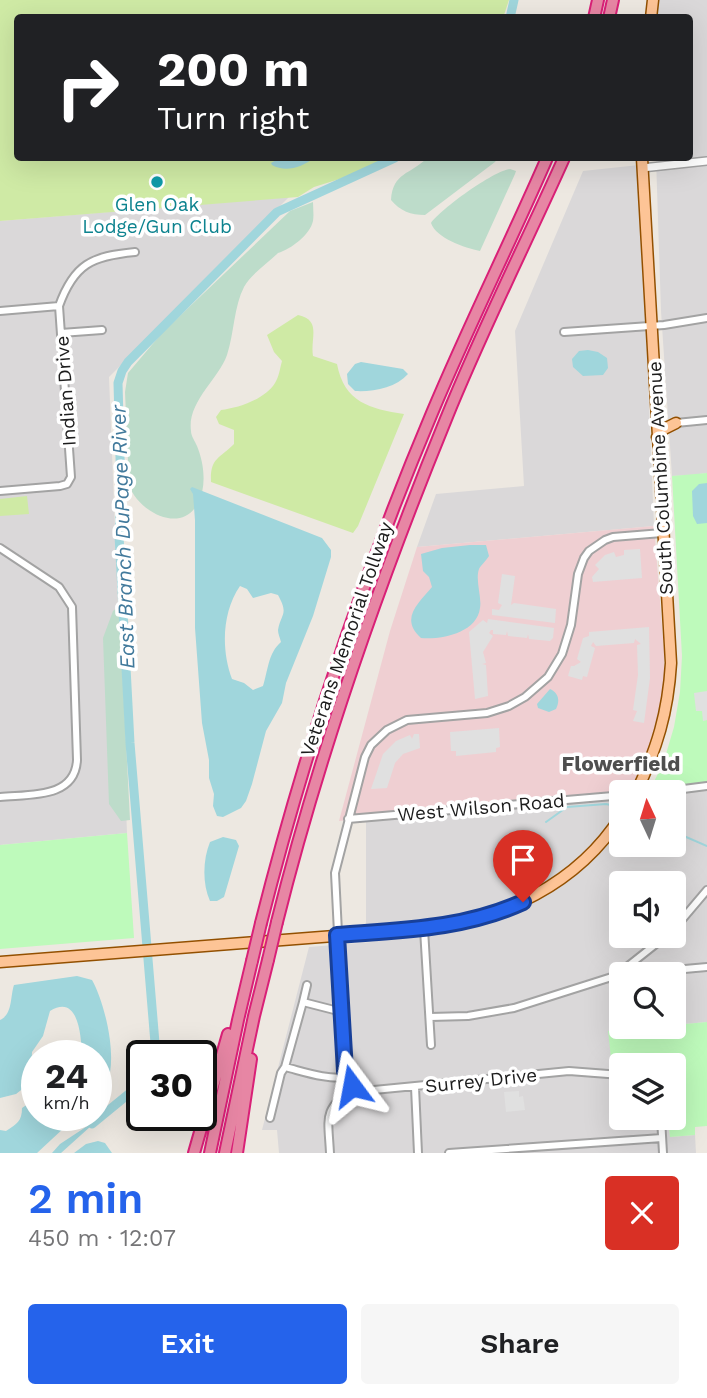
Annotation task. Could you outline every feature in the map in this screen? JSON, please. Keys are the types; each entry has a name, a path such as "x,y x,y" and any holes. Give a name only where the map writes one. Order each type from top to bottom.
{"highway":[{"name":"Veterans Memorial Tollway","path":"210,1153 261,923 306,759 377,552 433,410 546,161"},
{"name":"Veterans Memorial Tollway","path":"225,1153 244,1061 292,863 326,750 383,580 446,417 563,161"},
{"path":"236,1153 247,1079 267,979 267,963"},
{"path":"194,1153 229,1027 247,982"}],"main road":[{"name":"South Columbine Avenue","path":"641,780 660,736 670,684 670,644 642,163"},
{"path":"656,416 676,424"},
{"path":"657,438 664,429 676,424"},
{"path":"0,962 424,929 478,919 531,898 580,864 609,831"}],"street":[{"path":"642,163 707,161"},
{"path":"0,312 59,306 68,284 85,265 103,256 135,252"},
{"name":"Indian Drive","path":"0,491 60,486 67,484 71,477 59,306"},
{"path":"564,332 651,326 707,318"},
{"path":"61,333 102,330"},
{"path":"676,424 707,420"},
{"path":"330,1153 328,1114 352,1086 347,1077 335,873 365,757 376,739 407,720 487,713 525,697 548,677 566,645 578,574 584,558 605,540 662,533"},
{"path":"0,548 59,587 72,607 77,760 74,775 68,783 51,792 0,797"},
{"path":"686,789 707,786"},
{"name":"West Wilson Road","path":"348,819 609,796"},
{"path":"686,915 707,890"},
{"path":"424,929 432,1045"},
{"path":"634,962 651,948"},
{"path":"686,969 707,967"},
{"path":"430,1017 468,1016 514,1008 609,978"},
{"path":"270,1118 307,985"},
{"path":"303,1002 342,1012"},
{"path":"285,1067 339,1079 347,1077"},
{"name":"Surrey Drive","path":"352,1086 363,1091 573,1071 609,1074"},
{"path":"415,1087 418,1153"},
{"path":"662,1130 663,1153"},
{"path":"449,1153 662,1138"}],"shaded area":[{"path":"656,0 707,0 707,473 691,475 672,476 661,311 656,161 693,161 693,14 654,14"},
{"path":"639,165 654,526 417,547 436,494 524,486 515,331 583,171"},
{"path":"289,197 109,377 127,833 0,845 0,221"},
{"path":"654,526 664,651 664,706 657,736 638,780 609,780 609,799 339,821 390,631 417,547"},
{"path":"640,549 642,578 593,582 592,577 599,569 595,565 605,555 614,552 616,557 624,555 624,550"},
{"path":"502,574 515,576 511,605 514,603 556,609 555,623 492,615 492,609 499,610 502,605 498,603"},
{"path":"488,619 554,628 553,638 550,641 529,639 528,634 527,638 508,636 507,631 506,635 493,634 491,630 489,633 493,636 483,652 486,663 482,664 486,665 488,696 475,699 469,632 483,620 487,623"},
{"path":"649,627 650,678 644,723 633,721 637,711 633,710 638,675 637,645 641,644 635,639 634,643 596,646 593,642 591,646 595,648 587,677 583,676 582,680 568,676 571,666 581,662 577,659 583,638 589,636 589,632"},
{"path":"707,691 707,720 703,721 702,711 696,711 694,693"},
{"path":"499,728 500,747 496,748 496,752 456,756 456,751 451,751 450,732"},
{"path":"414,734 419,734 420,748 403,754 395,763 387,788 371,789 383,754 396,741 410,735 412,739"},
{"path":"707,788 707,1022 686,1024 686,962 609,962 609,1039 640,1039 626,1053 609,1053 609,1130 669,1130 670,1137 695,1135 696,1153 279,1153 277,1130 262,1130 309,947 372,942 461,927 546,891 609,834 609,858 686,858 686,791"},
{"path":"609,799 609,826 580,861 552,882 501,909 450,923 366,929 366,819"},
{"path":"519,1091 519,1097 523,1096 525,1110 506,1112 504,1092"}],"green space":[{"path":"0,0 509,0 504,14 14,14 14,161 380,161 346,177 314,187 298,197 0,221"},
{"path":"424,161 496,161 425,215 402,210 391,200 392,191 399,179"},
{"path":"510,169 516,171 515,174 480,251 452,242 434,228 431,223 456,200 492,176"},
{"path":"313,202 313,221 304,236 278,253 255,273 244,287 227,355 194,410 191,433 204,474 198,503 191,513 182,517 161,516 151,511 141,504 129,485 125,392 128,373 162,333 290,211"},
{"path":"298,315 305,317 313,325 313,356 337,364 340,377 352,395 370,406 404,414 353,533 211,482 214,463 234,444 234,430 219,424 216,417 221,410 251,402 271,389 278,378 282,361 274,352 267,335"},
{"path":"707,473 707,788 686,791 686,780 655,780 663,764 674,727 680,692 682,656 672,476"},
{"path":"27,496 29,514 0,516 0,499"},
{"path":"119,606 130,820 121,821 109,804 103,638 113,611"},
{"path":"127,833 134,938 0,949 0,845"},
{"path":"707,1022 707,1126 695,1127 695,1135 670,1137 669,1130 686,1130 686,1053 610,1053 608,1031 609,1039 686,1039 686,1024"}],"water":[{"path":"275,161 309,161 288,169 271,163"},
{"path":"588,350 607,358 608,368 603,375 583,376 573,367 572,359 579,351"},
{"path":"361,362 403,369 408,374 397,383 384,388 355,391 348,384 347,374 355,364"},
{"path":"707,483 707,523 697,524 693,516 692,491 699,484"},
{"path":"192,487 322,538 331,550 313,616 286,683 282,703 266,731 246,801 241,808 223,817 217,816 213,806 214,794 209,778 209,760 202,723 195,628 195,520 193,494 190,489","holes":["240,586 247,589 253,598 271,593 278,595 284,610 278,630 281,642 271,657 263,686 253,690 232,679 225,644 227,619 234,596"]},
{"path":"486,545 489,556 478,573 480,608 477,617 472,624 457,633 438,638 421,638 415,631 411,617 432,587 429,577 423,571 421,554 442,548"},
{"path":"550,689 557,695 558,700 556,709 549,712 538,708 537,704"},
{"path":"223,837 236,840 239,846 224,897 210,901 204,871 206,856 210,842"},
{"path":"77,976 92,980 101,1002 110,1040 81,1040 73,1012 60,1007 50,1011 40,1040 21,1040 21,1090 0,1098 0,1020 9,1009 14,985"},
{"path":"21,1116 21,1131 61,1131 37,1153 0,1153 0,1130 6,1131"},
{"path":"80,1131 85,1131 61,1153 52,1153"},
{"path":"98,1141 105,1143 112,1153 74,1153 86,1144"}],"waterway":[{"name":"East Branch DuPage River","path":"511,14 514,0"},
{"name":"East Branch DuPage River","path":"155,1040 130,743 119,535 121,494 118,383 128,362 277,212 388,161"},
{"path":"546,822 567,807 609,805"},
{"path":"686,837 707,846"},
{"name":"East Branch DuPage River","path":"112,1108 126,1096"}],"place":[{"name":"Glen Oak Lodge/Gun Club","path":"157,182"}],"district":[{"name":"Flowerfield","path":"621,764"}],"route":[{"path":"352,1086 345,1071 337,935 455,925 489,916 523,902"}]}
